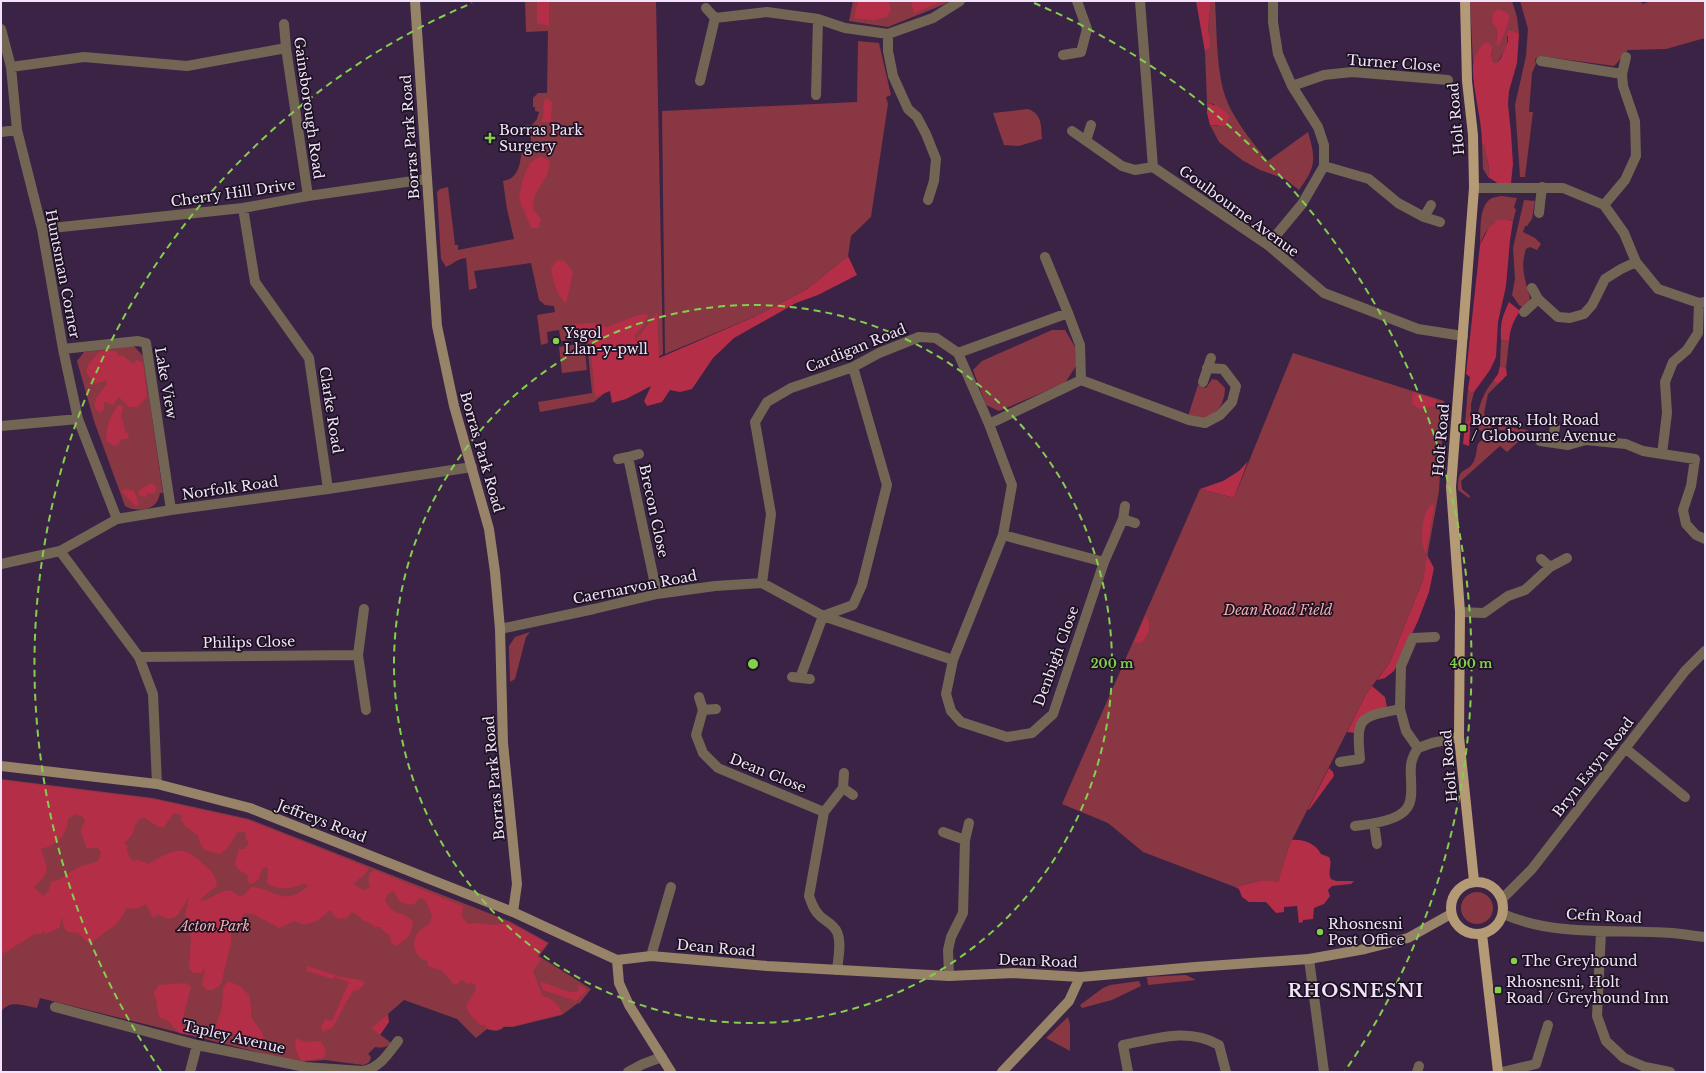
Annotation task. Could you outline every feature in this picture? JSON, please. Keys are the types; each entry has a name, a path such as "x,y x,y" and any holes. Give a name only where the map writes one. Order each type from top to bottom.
{"main road":[{"name":"Holt Road","path":"1465,1 1464,26 1467,81 1473,134 1474,188 1451,487 1460,612 1459,737 1474,881"},
{"path":"1474,881 1491,885 1498,891 1502,899 1503,914 1499,922 1495,928 1482,934 1470,933 1459,928 1454,922 1451,914 1450,905 1453,896 1458,889 1465,884 1474,881"},
{"path":"1482,934 1498,1072"}],"street":[{"name":"Borras Park Road","path":"415,1 437,326 454,406 489,529 495,572 500,629 503,743 517,884 514,912"},
{"path":"715,18 766,12 818,19 845,28 888,34 933,18 960,1"},
{"path":"1063,55 1081,52 1087,29 1077,1"},
{"path":"1072,131 1122,166 1135,170 1153,167 1140,1"},
{"path":"1268,245 1302,204 1324,166 1324,145 1318,127 1292,86 1278,54 1273,22 1273,1"},
{"path":"706,8 715,18"},
{"path":"700,81 715,18"},
{"path":"816,95 818,19"},
{"name":"Gainsborough Road","path":"284,24 286,48 308,196"},
{"name":"Huntsman Corner","path":"1,29 10,67 17,130 42,230 63,349 78,419 117,519"},
{"path":"888,34 888,51 893,76 908,108 917,118 926,134 936,159 934,181 928,200"},
{"path":"10,67 84,58 187,66 286,48"},
{"path":"1604,205 1624,180 1636,156 1635,121 1623,86 1622,74 1626,57"},
{"path":"1541,61 1622,74"},
{"name":"Turner Close","path":"1292,86 1324,75 1352,72 1448,80"},
{"path":"1086,141 1091,125"},
{"path":"1,132 17,130"},
{"path":"1324,166 1369,179 1398,203 1424,218 1440,222"},
{"name":"Goulbourne Avenue","path":"1153,167 1268,245 1324,293 1418,329 1463,336"},
{"name":"Cherry Hill Drive","path":"42,230 243,208 308,196 427,179"},
{"path":"1539,213 1542,187"},
{"path":"1474,188 1563,188 1604,205 1624,232 1636,262 1658,290 1702,302 1698,333 1687,350 1673,362 1665,382 1667,413 1662,454"},
{"path":"1424,218 1431,205"},
{"name":"Clarke Road","path":"243,208 255,282 309,358 328,489"},
{"path":"1045,258 1080,345 1081,380"},
{"path":"1532,288 1538,299 1558,316 1570,318 1584,314 1592,305 1605,279 1636,262"},
{"path":"1524,312 1538,299"},
{"path":"762,584 823,616 953,660 1003,535 1012,485 989,424 958,353 1068,313"},
{"name":"Cardigan Road","path":"762,584 771,514 754,422 766,402 785,392 853,367 879,353 919,337 936,338 958,353"},
{"name":"Lake View","path":"63,349 138,341 146,343 171,510"},
{"path":"989,424 1081,380 1189,420 1206,423 1220,415 1232,402 1236,386 1223,369 1209,363 1203,382"},
{"path":"823,616 853,605 862,585 887,485 853,367"},
{"path":"1,426 78,419"},
{"path":"1552,442 1555,427"},
{"path":"1540,441 1568,445 1586,440 1626,444 1644,452 1700,459 1682,510 1686,524 1696,535 1705,539"},
{"name":"Brecon Close","path":"639,454 623,458 657,594"},
{"name":"Norfolk Road","path":"1,564 60,551 117,519 171,510 472,468"},
{"name":"Denbigh Close","path":"953,660 946,694 951,711 961,722 1007,737 1032,733 1053,714 1104,562 1123,519 1125,506"},
{"path":"1123,519 1135,522"},
{"path":"1003,535 1104,562"},
{"path":"60,551 140,657 153,694 157,784"},
{"path":"1460,612 1484,613 1508,596 1525,590 1550,567 1567,558"},
{"path":"1541,559 1550,567"},
{"name":"Caernarvon Road","path":"500,629 657,594 715,586 762,584"},
{"path":"365,608 358,655 366,711"},
{"path":"801,678 823,616"},
{"path":"1418,748 1406,731 1400,709 1402,666 1414,638 1435,637"},
{"name":"Bryn Estyn Road","path":"1502,899 1532,869 1685,671 1705,651"},
{"name":"Philips Close","path":"140,657 358,655"},
{"path":"699,697 703,710 716,709"},
{"path":"1340,762 1360,759 1358,736 1361,723 1372,714 1400,709"},
{"name":"Dean Close","path":"703,710 696,735 703,752 718,768 824,812"},
{"path":"1355,826 1374,823 1399,816 1408,808 1411,796 1410,767 1412,757 1418,748 1432,743 1459,737"},
{"path":"1625,748 1684,797"},
{"name":"Jeffreys Road","path":"1,766 157,784 250,808 514,912 617,960"},
{"path":"837,970 839,941 837,933 833,927 813,908 809,896 824,812 843,788 844,774"},
{"path":"843,788 853,795"},
{"path":"949,976 948,950 962,913 965,840 969,822"},
{"path":"1374,823 1377,844"},
{"path":"943,832 965,840"},
{"path":"651,956 671,887"},
{"name":"Dean Road","path":"617,960 651,956 767,966 949,976 1014,973 1080,977 1194,966 1309,959 1365,949 1408,938 1451,914"},
{"name":"Cefn Road","path":"1503,914 1530,925 1601,932 1671,933 1705,937"},
{"path":"1601,932 1597,1016 1606,1041 1624,1058 1645,1067 1670,1072"},
{"path":"1309,959 1324,1072"},
{"path":"617,960 619,983 626,1000 671,1072"},
{"path":"1002,1072 1069,1001 1080,977"},
{"name":"Tapley Avenue","path":"55,1007 196,1044 305,1067 362,1071 371,1070 380,1063 398,1041"},
{"path":"1502,1072 1536,1064 1548,1025"},
{"path":"1128,1072 1122,1045 1174,1035 1193,1035 1208,1038 1219,1045 1226,1072"},
{"path":"190,1072 196,1044"},
{"path":"628,1072 643,1064 662,1057"}],"green space":[{"path":"525,1 656,1 663,354 614,385 594,402 540,412 538,402 592,393 587,343 583,339 561,341 559,330 547,332 548,343 541,345 537,315 555,312 554,306 545,305 539,300 531,263 474,271 477,288 469,290 466,258 446,267 441,259 437,192 440,189 448,187 455,245 458,245 458,250 514,239 507,209 503,181 508,180 516,174 522,150 531,148 531,138 524,129 524,125 532,125 537,119 539,112 535,111 535,107 533,107 533,98 538,93 547,93 548,31 526,32"},
{"path":"537,1 549,1 549,26 537,23"},
{"path":"853,1 949,1 888,27 849,21"},
{"path":"858,1 889,1 891,10 887,17 873,20 854,18"},
{"path":"911,1 944,1 914,13"},
{"path":"1196,1 1211,1 1208,30 1210,47 1205,52"},
{"path":"1211,1 1215,1 1219,65 1223,90 1230,109 1251,140 1268,161 1308,132 1313,162 1309,175 1299,190 1285,179 1260,170 1242,160 1219,142 1210,125 1218,126 1214,104 1207,103 1205,52 1210,47 1208,30"},
{"path":"1470,1 1512,1 1517,17 1519,34 1514,31 1507,37 1506,47 1497,63 1493,62 1491,54 1493,47 1480,48 1473,63","holes":["1510,19 1505,30 1496,43 1497,29"]},
{"path":"1520,1 1640,1 1643,4 1651,1 1705,1 1705,38 1666,49 1628,50 1614,66 1540,56 1535,59 1536,64 1532,73 1529,112 1533,112 1525,177 1520,177 1515,105 1526,56 1528,29"},
{"path":"1498,9 1508,13 1510,19 1499,46 1496,43 1497,29 1492,22 1493,13"},
{"path":"1508,31 1514,31 1519,34 1517,63 1509,91 1508,104 1513,164 1511,183 1499,184 1488,177 1489,167 1486,148 1482,143 1473,65 1478,51 1484,43 1487,42 1493,47 1491,54 1493,62 1497,63 1501,58 1508,41"},
{"path":"858,41 879,43 891,95 886,97 888,104 871,217 851,236 848,256 807,289 756,316 665,354 662,111 857,102"},
{"path":"546,98 552,102 551,122 541,122 544,104"},
{"path":"1207,103 1220,108 1229,116 1226,126 1210,125 1207,113"},
{"path":"1028,109 1036,114 1040,121 1042,139 1019,146 1004,145 993,113"},
{"path":"1482,143 1486,147 1489,167 1488,177 1483,169"},
{"path":"540,156 550,161 547,175 534,197 533,209 541,219 539,228 531,228 519,198 523,178 530,163"},
{"path":"1501,196 1517,198 1514,207 1516,210 1513,221 1501,220 1496,222 1488,229 1480,245 1481,219 1484,206 1492,198"},
{"path":"1524,200 1535,201 1532,219 1527,226 1525,226 1523,232 1535,238 1541,244 1537,250 1530,247 1526,249 1524,256 1523,268 1530,298 1524,308 1519,305 1512,295 1515,279 1513,248"},
{"path":"1498,220 1513,221 1506,286 1498,322 1496,357 1490,370 1474,392 1470,392 1468,388 1470,377 1466,374 1480,245 1489,227"},
{"path":"848,256 857,275 818,295 796,303 734,338 713,358 692,389 680,392 670,390 662,402 647,406 644,401 651,386 626,399 612,403 610,391 595,397 590,342 586,337 573,339 570,332 575,324 593,323 608,327 637,316 648,315 644,325 635,335 635,341 657,313 659,358 756,316 807,289"},
{"path":"557,260 565,261 573,273 566,304 557,291 553,278 551,268"},
{"path":"1509,302 1520,311 1512,326 1509,341 1501,340 1501,324"},
{"path":"1052,330 1065,330 1075,347 1076,366 1065,383 999,411 986,405 973,370 982,361"},
{"path":"1501,340 1509,341 1506,368 1500,366"},
{"path":"584,343 587,370 562,373 559,347"},
{"path":"134,346 143,356 163,493 160,493 158,499 151,507 140,510 125,506 94,421 77,361 84,352"},
{"path":"108,350 116,351 118,356 123,356 133,364 137,360 143,363 147,396 138,407 129,407 119,397 113,405 104,402 104,410 101,413 95,407 96,399 107,384 106,380 95,384 86,372 88,365 99,352"},
{"name":"Dean Road Field","path":"1293,353 1444,401 1439,491 1423,580 1390,662 1366,694 1289,846 1278,883 1263,880 1235,887 1143,852 1108,823 1062,804 1200,489 1234,498"},
{"path":"1500,366 1506,368 1507,375 1498,384 1493,381 1498,374"},
{"path":"1212,379 1217,380 1225,388 1224,398 1220,407 1209,417 1200,418 1188,416 1198,385 1206,388"},
{"path":"1493,381 1498,384 1488,394 1484,413 1492,428 1502,426 1527,430 1534,437 1510,431 1479,430 1478,417 1480,404"},
{"path":"1468,388 1470,392 1474,392 1471,404 1471,415 1465,424"},
{"path":"1413,392 1437,400 1435,406 1419,409 1413,405"},
{"path":"118,405 123,406 121,418 129,438 120,440 119,444 114,446 107,442 106,433 113,413"},
{"path":"1471,415 1469,446 1463,444 1465,424"},
{"path":"1490,436 1520,440 1507,452 1500,446 1461,481 1462,489 1470,496 1469,498 1458,490 1459,476 1474,461 1479,443"},
{"path":"1248,461 1234,498 1200,489 1223,481 1239,471"},
{"path":"151,483 156,486 156,491 153,494 147,493 147,497 140,496 138,491"},
{"path":"126,489 134,491 139,503 136,506 122,492 122,490"},
{"path":"1433,504 1434,507 1426,553 1422,543 1422,527 1426,513 1429,507"},
{"path":"1427,555 1434,568 1429,592 1418,621 1394,671 1385,678 1377,680 1390,662 1423,580"},
{"path":"1146,615 1149,623 1148,632 1142,642 1134,642"},
{"path":"530,632 526,637 515,679 510,682 509,646 515,637"},
{"path":"1372,686 1385,697 1387,708 1355,733 1347,732 1366,694"},
{"path":"1329,768 1333,772 1334,776 1309,810 1308,809"},
{"name":"Acton Park","path":"1,779 153,798 249,819 511,922 549,943 539,956 591,989 579,1004 578,1003 562,1015 513,1027 504,1027 494,1031 487,1029 476,1038 457,1019 404,1000 372,1028 391,1043 380,1048 375,1047 368,1054 371,1057 369,1061 363,1065 325,1060 297,1062 40,998 37,1008 13,1004 4,1008 1,1012"},
{"path":"1,780 152,799 248,820 369,868 366,873 353,884 363,890 370,888 369,878 370,874 374,870 463,906 462,917 468,924 477,923 492,925 510,923 547,943 537,956 541,959 533,971 542,995 555,1002 562,1014 514,1026 504,1026 498,1030 489,1029 486,1028 485,1025 480,1025 469,1013 466,1006 475,991 476,985 472,983 466,984 464,980 460,981 456,985 452,984 450,979 443,971 428,966 427,959 424,960 416,951 414,941 416,936 419,931 429,925 432,916 424,899 419,898 416,903 410,905 399,901 394,891 387,895 385,900 388,906 409,918 413,922 408,937 395,946 391,943 390,935 386,934 380,927 374,927 372,924 362,920 352,912 347,918 339,919 333,915 332,911 329,911 317,920 308,924 295,921 279,928 255,915 244,913 240,921 233,928 221,984 213,990 207,990 202,985 205,968 201,973 193,973 189,968 191,939 185,915 189,897 178,915 170,919 158,914 153,918 146,904 132,909 126,908 120,920 116,924 90,944 78,933 68,932 64,928 62,917 59,928 46,934 43,931 40,934 35,934 4,953 1,953","holes":["174,813 182,815 181,820 185,826 198,836 204,850 220,854 227,849 238,832 245,832 246,839 249,843 244,849 239,849 235,862 237,869 249,876 247,879 250,884 258,880 264,867 268,868 267,883 271,886 291,888 304,883 308,886 298,893 289,896 278,895 256,887 251,887 245,894 239,897 234,893 224,891 200,901 217,885 211,871 193,856 184,851 179,851 163,856 148,864 139,860 132,861 127,851 127,846 124,843 131,836 138,821 144,817 158,827 164,827","76,814 83,817 85,821 81,832 86,848 98,848 101,853 98,861 79,867 51,882 49,890 43,896 34,887 44,877 47,870 41,849 52,845 60,839 66,830 68,819"]},
{"path":"1292,840 1301,840 1309,843 1316,847 1321,854 1329,857 1331,879 1336,881 1354,881 1351,884 1332,886 1328,890 1330,896 1324,904 1314,908 1313,919 1303,920 1303,922 1299,923 1297,906 1284,907 1284,912 1276,913 1266,902 1249,902 1242,897 1239,889 1235,887 1263,880 1278,882"},
{"path":"1474,892 1480,892 1489,896 1493,908 1489,920 1480,924 1474,924 1465,920 1461,911 1461,905 1465,896"},
{"path":"307,966 336,975 333,979 307,971"},
{"path":"1186,975 1196,980 1148,985 1147,977"},
{"path":"337,976 361,980 365,983 358,990 352,992 333,1027 323,1032 321,1027 325,1019 332,1021 349,982 336,978"},
{"path":"228,981 240,986 249,995 251,1017 263,1034 264,1045 258,1044 250,1038 231,1033 225,1036 217,1037 215,1035 214,1031 222,1008 223,988"},
{"path":"540,981 569,992 576,992 579,989 578,984 587,990 576,1001 543,990"},
{"path":"1139,981 1141,986 1112,1000 1082,1008 1080,1005 1103,988 1110,985"},
{"path":"186,983 191,987 181,1025 188,1030 189,1035 179,1033 166,1019 160,1018 154,993 158,985"},
{"path":"388,1014 389,1022 380,1035 371,1028"},
{"path":"1068,1017 1070,1024 1070,1051 1046,1038"},
{"path":"296,1038 305,1042 321,1041 326,1050 324,1058 301,1061 295,1048"}],"place":[{"name":"Borras Park Surgery","path":"490,138"},
{"name":"Ysgol Llan-y-pwll","path":"556,341"},
{"name":"Borras, Holt Road / Globourne Avenue","path":"1463,428"},
{"name":"Rhosnesni Post Office","path":"1320,932"},
{"name":"The Greyhound","path":"1514,961"},
{"name":"Rhosnesni, Holt Road / Greyhound Inn","path":"1498,990"}],"district":[{"name":"RHOSNESNI","path":"1356,991"}]}
